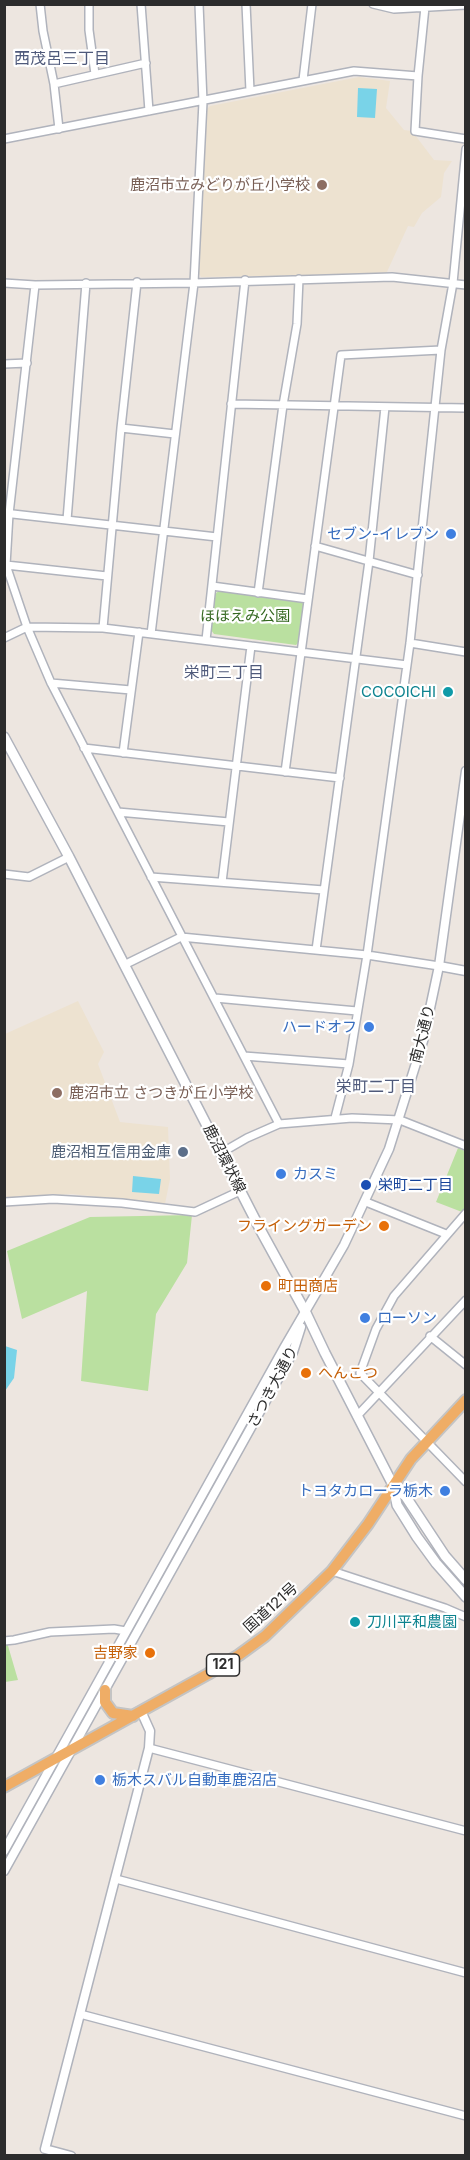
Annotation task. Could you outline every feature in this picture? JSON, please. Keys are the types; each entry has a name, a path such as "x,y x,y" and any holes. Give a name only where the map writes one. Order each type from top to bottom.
{"highway":[{"name":"国道121号","path":"4,1787 239,1655 265,1636 332,1571 357,1540 393,1485 426,1443 465,1400"},
{"path":"105,1690 105,1702 113,1713 137,1714"}],"main road":[{"name":"鹿沼環状線","path":"4,737 69,857 240,1191 306,1312 393,1485 397,1505 442,1571 465,1597"},
{"name":"鹿沼環状線","path":"393,1485 406,1497 445,1556 465,1580"}],"street":[{"path":"40,4 54,84 59,129"},
{"path":"89,4 89,30 95,74"},
{"path":"141,4 148,111"},
{"path":"152,634 194,283 202,102 199,4"},
{"path":"246,4 250,91"},
{"path":"303,80 312,4"},
{"path":"374,4 394,9 465,5"},
{"path":"425,8 415,131 465,139"},
{"path":"54,84 146,63"},
{"path":"4,140 354,71 418,75"},
{"path":"335,1118 349,1064 367,955 410,643 441,350 453,283 465,149"},
{"path":"4,283 35,285 194,283 392,277 465,285"},
{"path":"258,593 283,405 297,324 299,279"},
{"path":"206,640 245,280"},
{"path":"103,627 137,282"},
{"path":"67,520 86,283"},
{"path":"35,285 7,513 6,565 27,627 51,683 279,1124"},
{"path":"285,772 341,355 441,350"},
{"path":"4,364 27,363"},
{"path":"231,404 465,408"},
{"path":"316,950 369,561 385,407"},
{"path":"121,428 175,434"},
{"path":"7,513 217,537"},
{"path":"315,546 418,575"},
{"path":"6,565 107,576"},
{"path":"212,586 308,600"},
{"path":"4,638 27,627 103,627 406,665"},
{"path":"123,753 139,632"},
{"path":"410,643 465,652"},
{"path":"222,882 251,646"},
{"path":"51,683 131,690"},
{"path":"84,748 340,778"},
{"name":"南大通り","path":"306,1312 366,1202 390,1149 400,1120 423,1041 439,966 465,771"},
{"path":"118,812 229,822"},
{"path":"4,874 29,877 69,857"},
{"path":"151,877 324,890"},
{"path":"124,965 181,937 367,955 465,971"},
{"path":"215,998 357,1011"},
{"path":"244,1056 349,1064"},
{"path":"221,1153 279,1124 335,1118 400,1120 464,1145 465,1136"},
{"path":"4,1202 53,1199 122,1203 195,1212 240,1191"},
{"path":"366,1202 446,1234"},
{"path":"465,1213 394,1296 376,1329 360,1373 465,1482"},
{"path":"357,1416 465,1300"},
{"name":"さつき大通り","path":"4,1851 306,1312"},
{"name":"さつき大通り","path":"4,1871 293,1352 306,1312"},
{"path":"430,1336 465,1365"},
{"path":"332,1571 445,1608 465,1617"},
{"path":"4,1641 50,1632 114,1629 126,1631"},
{"path":"71,2156 44,2152 149,1748 150,1731 137,1714"},
{"path":"149,1748 465,1831"},
{"path":"116,1880 465,1973"},
{"path":"80,2013 465,2116"}],"shaded area":[{"name":"鹿沼市立みどりが丘小学校","path":"359,77 390,81 386,108 404,130 412,131 434,160 452,161 444,173 441,197 422,213 414,227 408,226 386,274 201,277 198,272 206,110 210,106"},
{"name":"鹿沼市立 さつきが丘小学校","path":"78,1001 104,1052 98,1064 120,1122 168,1127 170,1179 165,1204 72,1194 5,1198 5,1034"}],"green space":[{"name":"ほほえみ公園","path":"220,590 302,602 305,607 301,640 296,645 214,634 211,630 215,594"},
{"path":"458,1148 465,1151 465,1208 462,1212 436,1202"},
{"path":"192,1215 187,1263 156,1314 148,1391 81,1381 87,1291 22,1319 7,1251 90,1217"},
{"path":"4,1632 18,1680 5,1682 4,1682"}],"water":[{"path":"358,88 377,89 375,118 357,117"},
{"path":"133,1176 161,1179 159,1194 132,1192"},
{"path":"5,1346 17,1350 14,1378 5,1391"}],"place":[{"name":"鹿沼市立みどりが丘小学校","path":"322,185"},
{"name":"セブン-イレブン","path":"451,534"},
{"name":"COCOICHI","path":"448,692"},
{"name":"ハードオフ","path":"369,1027"},
{"name":"鹿沼市立 さつきが丘小学校","path":"57,1093"},
{"name":"鹿沼相互信用金庫","path":"183,1152"},
{"name":"カスミ","path":"281,1174"},
{"name":"栄町二丁目","path":"366,1185"},
{"name":"フライングガーデン","path":"384,1226"},
{"name":"町田商店","path":"266,1286"},
{"name":"ローソン","path":"365,1318"},
{"name":"へんこつ","path":"306,1373"},
{"name":"トヨタカローラ栃木","path":"445,1491"},
{"name":"刀川平和農園","path":"355,1622"},
{"name":"吉野家","path":"150,1653"},
{"name":"栃木スバル自動車鹿沼店","path":"100,1780"}],"district":[{"name":"西茂呂三丁目","path":"62,59"},
{"name":"栄町三丁目","path":"224,673"},
{"name":"栄町二丁目","path":"376,1087"}]}
